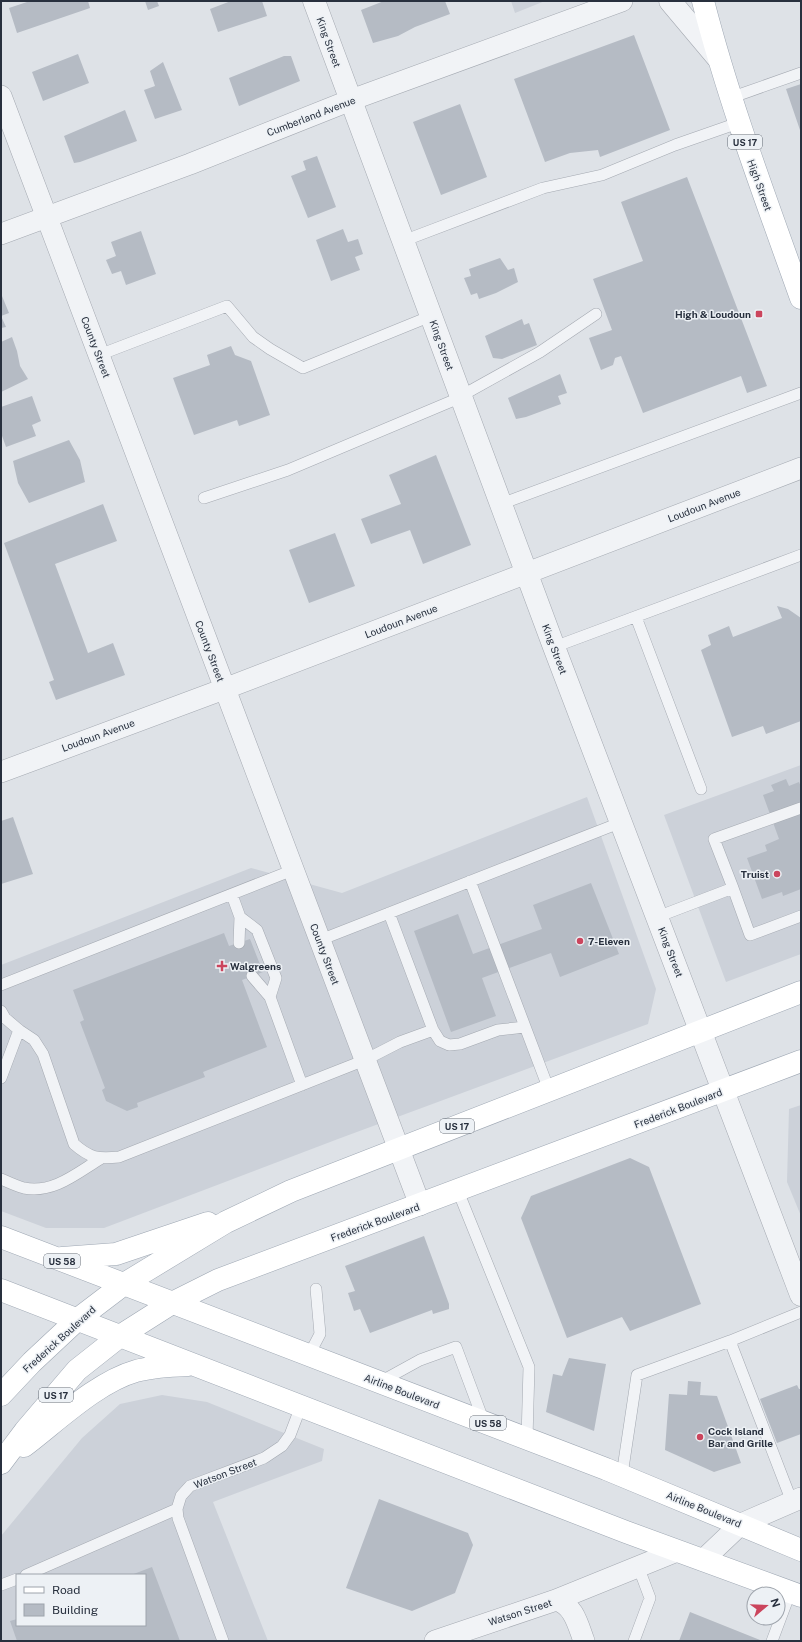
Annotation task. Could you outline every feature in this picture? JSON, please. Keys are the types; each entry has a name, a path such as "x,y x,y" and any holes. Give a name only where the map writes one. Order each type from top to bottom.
{"main road":[{"name":"High Street","path":"703,1 717,57 738,123 801,298"},
{"name":"Frederick Boulevard","path":"1,1395 32,1362 78,1320 124,1284 226,1222 291,1190 801,992"},
{"name":"Frederick Boulevard","path":"1,1463 25,1431 77,1370 120,1336 172,1303 218,1280 801,1061"},
{"path":"57,1259 116,1254 253,1209"},
{"name":"Airline Boulevard","path":"1,1238 622,1475 801,1550"},
{"path":"1,1290 677,1551 796,1594"},
{"path":"1,1463 94,1392 116,1379 136,1370 155,1367 195,1365"}],"street":[{"name":"King Street","path":"314,1 554,647 622,822 801,1295"},
{"name":"Cumberland Avenue","path":"1,234 190,164 351,100 622,1"},
{"path":"670,1 717,57"},
{"name":"County Street","path":"1,96 420,1205"},
{"name":"Loudoun Avenue","path":"1,772 801,468"},
{"path":"703,1560 741,1524 797,1500"},
{"path":"556,1600 677,1551"},
{"name":"Watson Street","path":"435,1641 556,1600 564,1602 572,1611 584,1641"}],"lane":[{"path":"730,98 801,73"},
{"path":"403,241 543,188 602,175 675,145 738,123"},
{"path":"99,355 227,306 253,338 303,368 431,316"},
{"path":"204,498 288,470 461,396 540,352 596,314"},
{"path":"501,504 801,393"},
{"path":"554,647 801,555"},
{"path":"636,617 701,789"},
{"path":"801,808 714,839 750,935 801,916"},
{"path":"320,940 622,822"},
{"path":"1,985 293,870"},
{"path":"470,881 549,1090"},
{"path":"657,917 732,888"},
{"path":"232,895 240,917 239,943"},
{"path":"389,913 433,1030 440,1041 449,1045 460,1044 498,1030 525,1027"},
{"path":"240,917 257,930 276,978 270,998"},
{"path":"252,976 270,998 302,1085"},
{"path":"1,1012 5,1018 19,1030 34,1040 43,1054 74,1144 86,1154 100,1159"},
{"path":"1,1078 19,1030"},
{"path":"1,1179 23,1188 36,1189 57,1185 100,1159 119,1157 365,1060 400,1042 433,1030"},
{"path":"458,1191 529,1367 527,1439"},
{"path":"309,1355 320,1334 316,1288"},
{"path":"622,1475 637,1375 730,1341 801,1312"},
{"path":"730,1341 797,1500"},
{"path":"380,1382 420,1360 456,1347 484,1422"},
{"name":"Watson Street","path":"177,1509 181,1496 190,1486 264,1458 282,1446 290,1435 301,1406"},
{"path":"28,1574 177,1509 178,1518 223,1641"},
{"path":"634,1641 650,1598 638,1566"},
{"path":"1,1586 16,1579"},
{"path":"772,1641 796,1594"}],"shaded area":[{"path":"511,1 545,1 515,13"},
{"path":"801,765 801,954 726,982 664,815"},
{"path":"587,797 656,989 648,1024 104,1228 46,1228 1,1211 1,965 251,868 342,893"},
{"path":"801,1105 801,1216 787,1182 789,1109"},
{"path":"162,1395 207,1402 324,1449 322,1461 213,1502 268,1641 1,1641 1,1536 82,1438 120,1404"}],"building":[{"path":"30,1 88,1 90,8 17,33 9,8"},
{"path":"145,1 157,1 159,6 148,10"},
{"path":"231,1 262,1 267,16 218,32 210,9"},
{"path":"384,1 445,1 450,14 415,27 398,36 373,43 361,10"},
{"path":"634,35 670,130 600,157 598,150 570,153 545,162 514,79"},
{"path":"78,54 89,83 43,101 32,72"},
{"path":"284,56 291,56 300,81 239,106 229,78"},
{"path":"163,62 182,110 155,119 144,90 155,86 150,71"},
{"path":"801,84 801,133 786,89"},
{"path":"460,104 487,177 441,195 413,122"},
{"path":"125,110 137,141 74,163 64,136"},
{"path":"317,156 336,207 308,218 291,176 306,170 303,161"},
{"path":"687,177 767,386 747,393 741,376 643,413 621,356 615,358 613,365 601,370 589,338 612,330 593,279 643,261 621,202"},
{"path":"343,229 348,242 358,239 363,254 355,257 360,270 331,281 316,240"},
{"path":"141,231 156,274 126,285 121,271 112,274 106,260 116,256 111,242"},
{"path":"500,258 508,270 514,268 518,282 496,293 479,299 477,293 471,295 464,278 471,276 469,269"},
{"path":"1,296 9,313 1,316"},
{"path":"1,316 6,327 1,328"},
{"path":"522,319 524,325 529,323 537,345 502,359 493,358 485,336"},
{"path":"12,337 20,366 28,379 1,392 1,342"},
{"path":"231,346 235,355 251,361 270,415 239,426 237,420 194,435 173,378 210,365 207,355"},
{"path":"560,374 567,393 558,396 561,404 526,417 516,419 508,398"},
{"path":"32,396 41,421 32,425 36,436 6,447 1,433 1,407"},
{"path":"69,440 80,460 85,482 29,503 18,483 13,461"},
{"path":"436,455 471,545 423,564 410,530 371,544 361,519 401,504 389,475"},
{"path":"103,504 117,541 55,564 88,653 113,643 125,675 56,700 49,682 54,680 4,543"},
{"path":"335,533 355,586 309,603 289,550"},
{"path":"777,606 788,609 801,618 801,721 766,734 763,726 732,737 701,650 711,645 708,635 729,626 733,637 782,618"},
{"name":"Truist","path":"786,779 789,786 799,782 801,787 801,889 783,896 782,892 762,899 747,858 767,851 765,845 779,839 763,795 774,791 771,785"},
{"path":"13,817 33,874 1,884 1,821"},
{"path":"591,883 619,954 560,977 551,953 482,978 496,1016 451,1032 414,931 458,914 473,954 542,929 533,905"},
{"name":"Walgreens","path":"224,933 229,946 250,939 263,972 242,980 267,1047 203,1072 205,1077 137,1103 138,1107 127,1111 106,1101 102,1090 105,1088 80,1022 84,1020 73,990"},
{"path":"630,1158 649,1167 701,1304 630,1331 622,1317 567,1338 521,1218 531,1196"},
{"path":"424,1236 449,1304 449,1309 433,1314 432,1310 370,1333 360,1309 354,1311 348,1293 355,1291 345,1266"},
{"path":"569,1358 606,1364 594,1431 546,1412 553,1374 562,1376"},
{"path":"688,1381 701,1382 700,1395 717,1396 741,1463 714,1472 665,1450 669,1394 687,1395"},
{"path":"797,1385 799,1389 801,1389 801,1434 777,1443 760,1399"},
{"path":"379,1499 468,1533 473,1545 455,1593 412,1611 346,1588"},
{"path":"152,1567 180,1641 17,1641 10,1621 16,1619 16,1626 146,1626 146,1574 134,1574"},
{"path":"690,1612 760,1640 679,1641"}],"place":[{"name":"High & Loudoun","path":"759,314"},
{"name":"Truist","path":"777,874"},
{"name":"7-Eleven","path":"580,941"},
{"name":"Walgreens","path":"222,966"},
{"name":"Cock Island Bar and Grille","path":"700,1437"}]}
